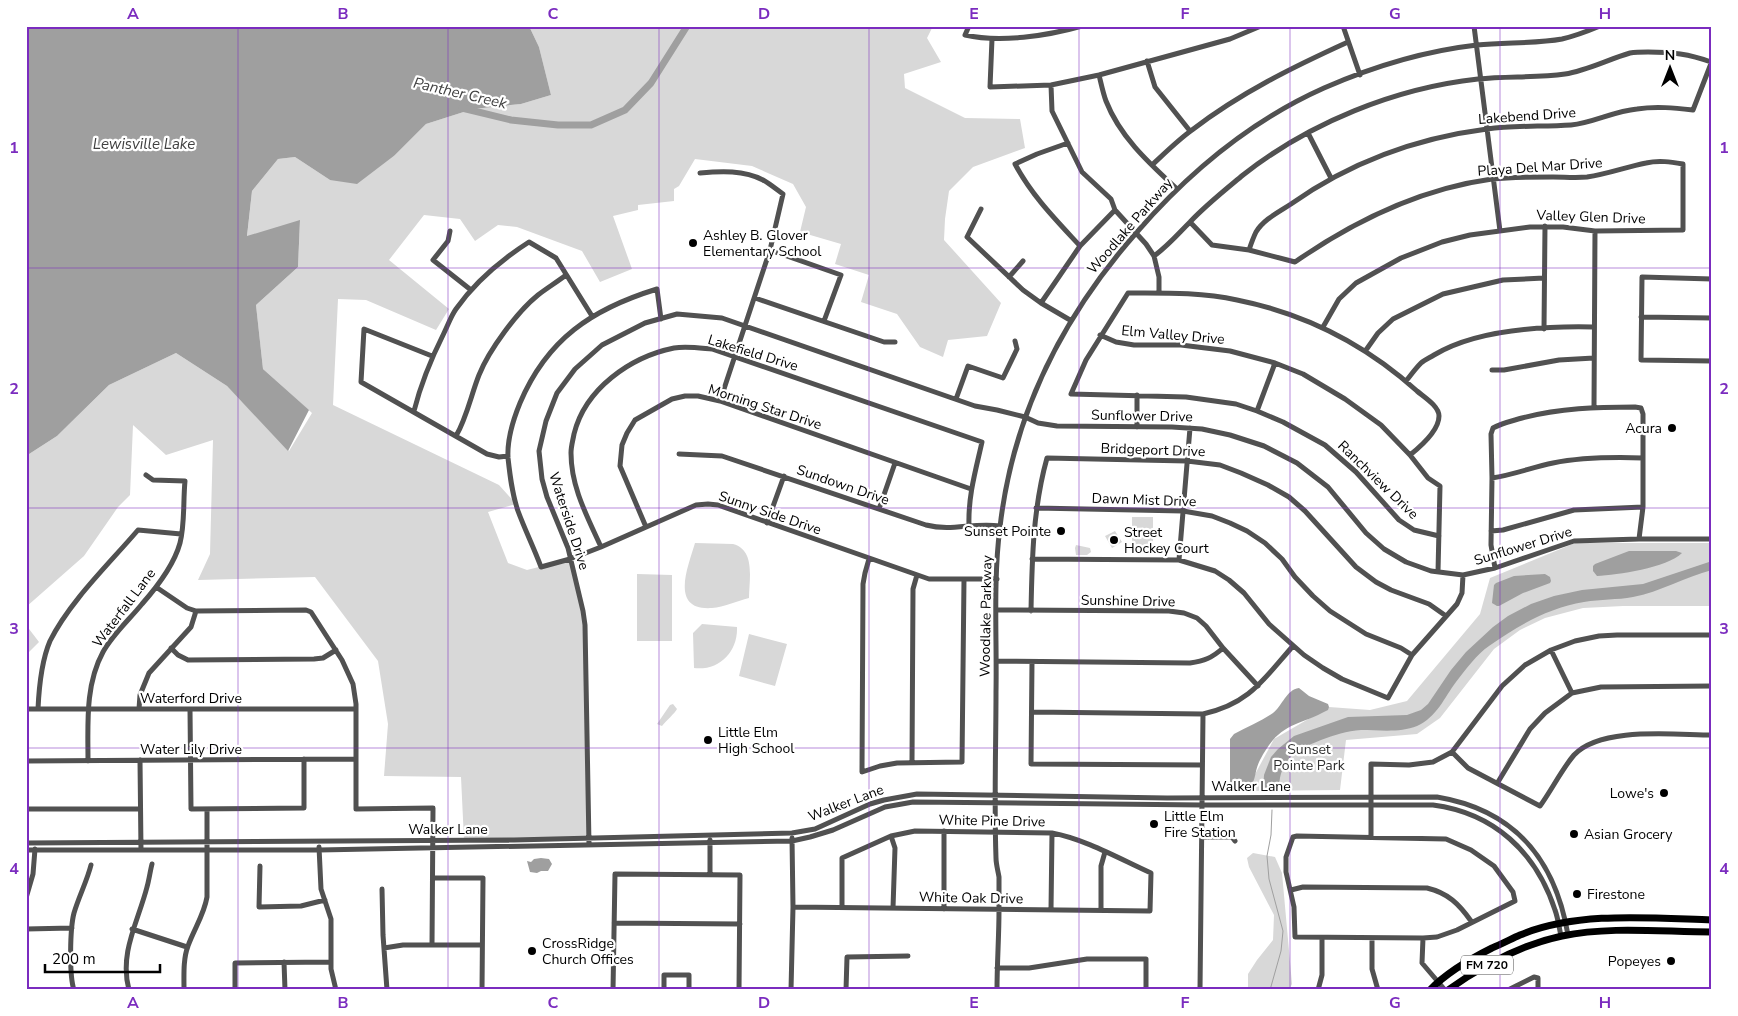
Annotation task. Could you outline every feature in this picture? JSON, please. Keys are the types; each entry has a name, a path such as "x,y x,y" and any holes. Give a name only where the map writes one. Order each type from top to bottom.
{"main road":[{"path":"1430,990 1438,981 1475,956 1513,938 1566,922 1615,918 1712,920"},
{"path":"1655,931 1656,919"},
{"name":"FM 720","path":"1446,990 1475,971 1520,948 1565,936 1606,931 1712,932"}],"street":[{"path":"968,26 965,35 992,39 1028,36 1082,26"},
{"path":"992,39 990,87 1051,85 1099,75 1230,39 1261,26"},
{"path":"1343,26 1360,75"},
{"path":"1474,26 1500,231"},
{"name":"Woodlake Parkway","path":"997,990 999,909 996,832 997,579 1000,526 1008,479 1025,417 1052,352 1070,320 1098,278 1135,233 1177,189 1202,165 1261,122 1288,106 1321,90 1413,57 1476,45 1564,39 1600,26"},
{"path":"1152,165 1190,131 1233,101 1274,77 1348,42"},
{"path":"1154,256 1166,248 1213,200 1245,174 1308,133 1383,100 1428,88 1480,79 1567,74 1632,52 1674,52 1712,61"},
{"path":"1147,61 1156,87 1190,131"},
{"name":"Lakebend Drive","path":"1249,250 1256,232 1265,221 1331,178 1404,148 1445,136 1486,129 1578,124 1636,109 1672,108 1694,110 1712,61"},
{"path":"1099,75 1105,100 1119,127 1131,143 1177,189"},
{"path":"1051,85 1052,111 1082,172 1111,199 1115,210 1146,244 1154,256 1159,277 1159,293"},
{"path":"1308,133 1331,178"},
{"path":"1068,143 1015,164 1039,201 1080,246"},
{"name":"Playa Del Mar Drive","path":"1249,250 1295,262 1340,232 1372,215 1407,200 1443,189 1493,179 1584,177 1612,173 1646,163 1666,161 1683,164 1683,230"},
{"path":"700,173 722,171 746,174 763,180 782,194 770,250 720,401"},
{"path":"981,209 967,237 1041,304 1070,320"},
{"path":"1041,304 1080,246 1115,210"},
{"path":"1190,222 1212,245 1249,250"},
{"path":"1544,329 1545,226"},
{"name":"Valley Glen Drive","path":"1323,327 1339,298 1356,282 1401,258 1442,242 1470,235 1545,226 1563,226 1595,231 1683,230"},
{"path":"450,231 448,241 433,260 471,290"},
{"path":"1594,407 1595,231"},
{"path":"414,411 432,356 454,310 504,257 529,242 556,258 592,316"},
{"path":"770,250 840,275 824,321"},
{"path":"1009,277 1023,261"},
{"path":"456,436 463,424 469,401 480,373 494,345 537,296 566,275"},
{"path":"1712,279 1642,277 1640,360 1712,361"},
{"path":"1366,350 1378,333 1394,319 1443,294 1503,280 1544,278"},
{"path":"432,356 364,329 361,382 487,454 499,457 508,456 512,422 526,389 544,358 566,336 592,316 630,297 657,289 662,319"},
{"path":"1100,335 1128,293 1182,294 1236,299 1278,309 1323,327 1366,350 1406,381 1436,408 1439,416 1436,425 1424,444 1410,455"},
{"path":"755,298 884,342 895,342"},
{"name":"Waterside Drive","path":"589,841 585,626 570,559 547,498 542,479 539,451 546,421 557,393 575,369 602,345 645,323 677,314 722,318 745,326"},
{"path":"1641,318 1712,318"},
{"name":"Sunflower Drive","path":"745,326 976,406 1025,417 1038,423 1057,426 1190,428 1230,435 1264,446 1297,463 1328,487 1366,533 1384,549 1406,562 1438,572 1463,575 1495,568 1574,541 1712,539"},
{"path":"1406,381 1421,362 1442,350 1477,337 1504,332 1564,326 1593,327"},
{"name":"Elm Valley Drive","path":"1100,335 1116,342 1213,348 1256,357 1303,374 1345,399 1382,425 1428,478 1440,486 1439,536"},
{"name":"Ranchview Drive","path":"1100,335 1076,380 1071,394 1186,396 1236,404 1257,411 1283,422 1325,445 1356,472 1399,520 1414,530 1439,536"},
{"path":"956,399 968,366 1003,378 1017,349 1015,341"},
{"name":"Lakefield Drive","path":"601,547 577,494 570,450 577,424 590,400 602,385 633,363 652,354 675,348 712,349 982,442 971,489"},
{"path":"1492,370 1504,370 1559,360 1594,358"},
{"path":"1257,411 1275,363"},
{"path":"1137,395 1137,427"},
{"name":"Morning Star Drive","path":"646,527 620,466 622,445 635,420 672,399 685,396 698,396 720,401 971,489"},
{"path":"1495,568 1491,551 1491,434 1493,428 1499,424 1539,414 1572,408 1641,408 1643,414 1643,507 1639,539"},
{"path":"1179,560 1190,428"},
{"name":"Sundown Drive","path":"678,454 722,456 940,529 985,524 1000,526"},
{"name":"Sunny Side Drive","path":"508,456 511,484 518,510 541,567 570,559 601,547 696,505 708,504 718,505 929,579 997,579"},
{"path":"1492,478 1575,460 1608,457 1643,458"},
{"name":"Bridgeport Drive","path":"1036,508 1047,458 1188,461 1220,465 1275,489 1289,498 1306,511 1356,567 1376,582 1391,590 1429,604 1446,616"},
{"path":"879,509 895,463"},
{"name":"Waterfall Lane","path":"88,761 88,709 90,693 102,652 156,587 177,552 181,534 185,481 153,480 146,475"},
{"path":"767,523 784,476"},
{"path":"970,525 971,489"},
{"path":"1491,531 1503,530 1574,510 1643,507"},
{"path":"1031,610 1036,508"},
{"name":"Dawn Mist Drive","path":"1036,508 1183,511 1212,516 1248,531 1265,543 1282,559 1295,577 1330,611 1366,634 1401,648 1412,655"},
{"path":"38,709 40,679 50,642 84,592 138,530 181,534"},
{"path":"1438,572 1439,536"},
{"path":"869,559 864,584 862,772 880,766 912,762 962,762 964,579"},
{"path":"1032,559 1179,560 1215,571 1244,593 1269,624 1293,646 1342,679 1388,698 1412,655 1457,604 1462,593 1463,575"},
{"path":"912,762 914,590 917,575"},
{"path":"156,587 187,608 196,611 306,610 311,612 349,672 353,684 356,709 356,809 433,808 432,945"},
{"name":"Sunshine Drive","path":"997,610 1169,611 1184,613 1197,618 1206,626 1223,648 1258,686"},
{"path":"139,709 140,695 149,673 191,627 196,611"},
{"path":"1372,836 1371,764 1409,765 1433,762 1452,752 1502,686 1525,665 1551,650 1575,641 1599,636 1712,636"},
{"path":"1032,712 1203,714 1243,699 1258,686 1293,646"},
{"path":"171,648 178,655 188,660 314,659 323,658 336,650"},
{"path":"997,661 1190,663 1202,662 1214,657 1223,648"},
{"path":"1551,650 1572,693"},
{"path":"1032,662 1031,764 1202,765"},
{"path":"1498,782 1530,729 1545,713 1572,693 1601,687 1712,686"},
{"name":"Waterford Drive","path":"26,709 356,709"},
{"path":"190,709 191,809 304,808 304,759"},
{"path":"1200,990 1203,714"},
{"path":"1452,752 1468,768 1498,782 1540,806 1575,755 1590,744 1602,739 1621,735 1712,735"},
{"name":"Water Lily Drive","path":"26,761 356,759"},
{"path":"26,843 35,846 102,850 141,846 140,760"},
{"name":"Walker Lane","path":"35,846 60,845 65,842 141,846 207,846 319,845 354,841 514,847 589,841 792,833 815,829 870,804 918,794 1202,798 1429,797 1452,800 1480,809 1499,820 1525,840 1543,862 1556,887 1566,922 1565,936"},
{"name":"Walker Lane","path":"141,846 171,850 243,841 398,848 464,840 792,841 833,830 885,807 914,802 1202,806 1421,805 1445,807 1474,816 1495,827 1509,838 1529,858 1546,886 1556,912 1558,924 1565,936"},
{"path":"26,809 140,809"},
{"path":"184,990 187,947 204,911 207,888 207,809"},
{"name":"White Pine Drive","path":"842,908 842,858 891,836 915,831 1052,833 1061,835 1151,873 1150,911"},
{"path":"944,832 944,909"},
{"path":"791,990 792,833"},
{"path":"1051,910 1052,833"},
{"path":"710,835 710,875"},
{"path":"891,836 895,848 894,908"},
{"path":"1372,836 1446,839 1471,850 1494,866 1513,892 1515,901 1456,930 1437,937 1295,937 1294,907 1286,872 1286,857 1294,837 1372,836"},
{"path":"1202,837 1232,837 1235,841"},
{"path":"514,840 514,847"},
{"path":"319,845 320,876 331,919 331,969 336,990"},
{"path":"26,850 35,846"},
{"path":"26,898 33,874 35,846"},
{"path":"1101,910 1101,866 1105,852"},
{"path":"129,990 126,979 127,952 152,864"},
{"path":"74,990 72,984 72,928 74,914 91,865"},
{"path":"260,866 259,908 301,906 325,900"},
{"path":"613,990 615,874 740,875 739,990"},
{"path":"433,878 483,878 482,990"},
{"path":"1291,890 1303,887 1428,888 1440,891 1450,897 1461,906 1471,921"},
{"path":"382,889 387,990"},
{"name":"White Oak Drive","path":"793,907 1150,911"},
{"path":"614,923 740,924"},
{"path":"26,929 72,928"},
{"path":"132,929 187,947"},
{"path":"1318,990 1322,975 1322,938"},
{"path":"1372,938 1372,969 1378,990"},
{"path":"1423,938 1422,963 1446,990"},
{"path":"384,948 403,945 482,945"},
{"path":"846,990 847,957 908,956"},
{"path":"997,968 1029,968 1087,959 1146,959 1146,990"},
{"path":"284,962 285,990"},
{"path":"235,990 235,963 332,962"},
{"path":"664,990 664,975 689,975 689,990"},
{"path":"1508,990 1534,977 1538,978 1538,990"}],"green space":[{"path":"529,26 933,26 927,38 941,62 904,74 905,88 965,118 1020,119 1025,148 973,167 949,191 944,240 1001,303 987,336 948,340 943,357 920,347 897,314 861,302 869,275 835,264 841,244 800,232 806,207 793,184 752,166 695,159 679,186 674,189 674,201 638,205 638,210 613,216 632,269 600,282 582,251 517,227 498,225 475,241 460,219 424,215 389,260 449,309 436,330 366,300 338,299 333,405 499,485 516,504 488,512 508,563 527,570 570,559 584,618 589,838 464,840 461,777 384,776 388,724 378,661 315,577 198,580 210,554 213,440 166,455 133,425 130,495 118,507 84,556 26,607 26,456 57,436 109,385 176,353 227,386 289,451 312,413 263,369 256,305 298,267 300,221 247,237 252,191 278,159 295,157 330,180 395,155 426,124 473,109 521,104 551,95 539,47"},
{"path":"1132,517 1153,517 1153,549 1132,549"},
{"name":"Street Hockey Court","path":"1115,531 1122,542 1112,548 1105,536"},
{"path":"695,543 733,544 745,552 750,566 749,598 712,608 699,607 690,602 686,595 685,586 686,575"},
{"name":"Sunset Pointe Park","path":"1575,543 1712,543 1712,606 1583,608 1545,618 1520,630 1494,649 1440,718 1417,734 1346,740 1340,790 1246,791 1274,739 1329,707 1370,710 1407,701 1480,614 1490,578"},
{"path":"1076,545 1090,548 1091,552 1087,555 1076,555"},
{"path":"637,574 672,575 672,641 637,641"},
{"path":"702,624 737,627 736,636 730,652 719,663 703,668 694,668 693,633"},
{"path":"26,625 39,642 26,655"},
{"path":"749,634 787,644 775,686 739,676"},
{"path":"673,704 677,709 674,713 662,726 657,724 670,705"},
{"path":"1253,853 1275,857 1282,873 1292,984 1289,990 1248,990 1248,974 1273,940 1274,915 1249,867 1247,858"}],"water":[{"name":"Lewisville Lake","path":"26,26 529,26 539,47 551,95 521,104 473,109 426,124 395,155 357,184 330,180 295,157 278,159 252,191 247,236 300,220 298,267 256,305 263,369 309,410 288,451 227,386 176,353 109,385 57,436 26,456"},
{"path":"1629,551 1676,551 1682,553 1665,563 1641,570 1597,576 1593,571 1595,564"},
{"path":"1712,561 1712,570 1653,592 1621,599 1590,601 1571,605 1534,618 1500,638 1480,653 1456,682 1440,707 1424,722 1404,730 1351,731 1331,736 1312,744 1296,752 1285,764 1279,790 1263,791 1264,775 1271,757 1294,736 1348,717 1407,715 1421,710 1428,704 1466,652 1493,627 1508,616 1531,604 1554,596 1582,590 1643,584"},
{"path":"1545,574 1550,577 1550,583 1523,593 1499,606 1492,603 1494,585 1496,583 1514,576"},
{"path":"1299,688 1309,696 1328,704 1328,710 1281,732 1267,748 1260,760 1254,780 1246,791 1230,785 1230,739 1234,734 1273,713 1291,692"},
{"path":"534,859 549,859 552,864 548,871 530,872 527,861 531,862"}],"waterway":[{"name":"Panther Creek","path":"462,108 511,120 558,125 591,125 625,110 651,83 687,26"},
{"path":"1270,990 1281,951 1283,931 1269,879 1267,856 1271,835 1272,810"}],"place":[{"name":"Ashley B. Glover Elementary School","path":"693,243"},
{"name":"Acura","path":"1672,428"},
{"name":"Sunset Pointe","path":"1061,531"},
{"name":"Street Hockey Court","path":"1114,540"},
{"name":"Little Elm High School","path":"708,740"},
{"name":"Lowe's","path":"1664,793"},
{"name":"Little Elm Fire Station","path":"1154,824"},
{"name":"Asian Grocery","path":"1574,834"},
{"name":"Firestone","path":"1577,894"},
{"name":"CrossRidge Church Offices","path":"532,951"},
{"name":"Popeyes","path":"1671,961"}]}
